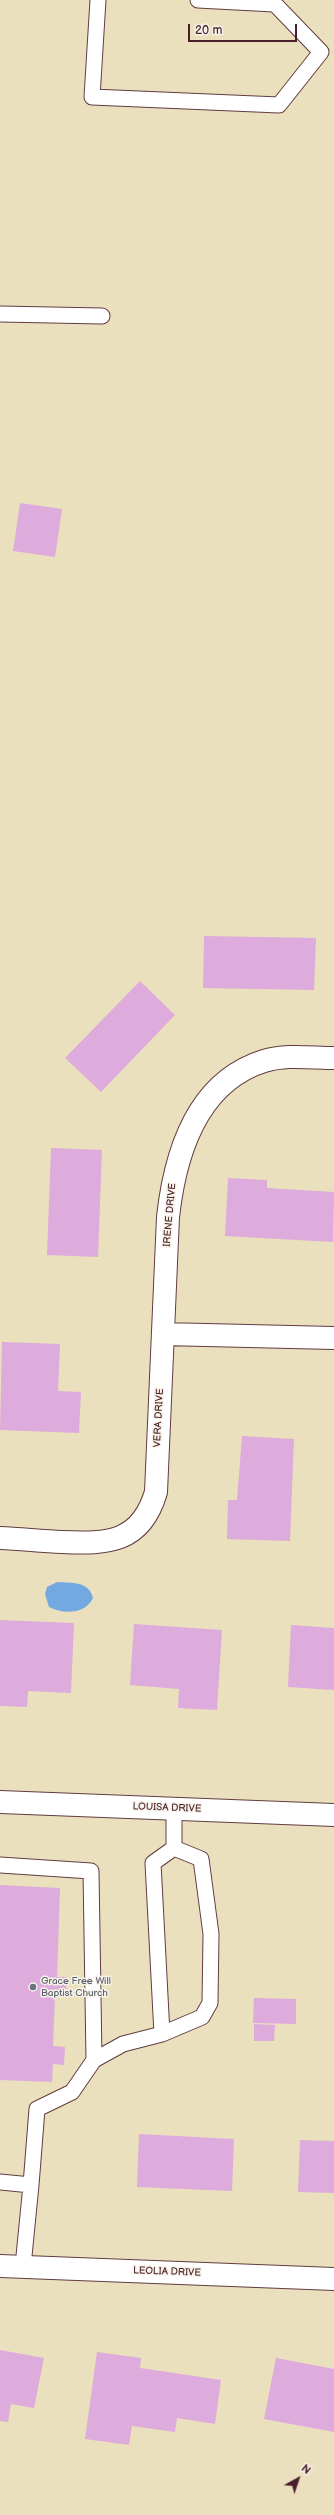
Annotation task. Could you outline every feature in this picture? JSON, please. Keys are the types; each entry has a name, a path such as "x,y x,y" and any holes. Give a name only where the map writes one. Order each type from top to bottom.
{"street":[{"name":"IRENE DRIVE","path":"163,1334 171,1191 186,1135 199,1111 228,1080 248,1067 266,1060 288,1058 334,1058"},
{"path":"163,1334 334,1338"},
{"name":"VERA DRIVE","path":"0,1538 96,1543 119,1539 138,1526 150,1510 156,1492 163,1334"},
{"name":"LOUISA DRIVE","path":"0,1802 334,1815"},
{"name":"LEOLIA DRIVE","path":"0,2266 334,2279"}],"lane":[{"path":"98,0 92,97 278,105 321,52 272,2 198,0"},
{"path":"0,314 102,316"},
{"path":"174,1809 174,1848"},
{"path":"162,2034 153,1863 174,1848"},
{"path":"23,2266 37,2109 72,2092 94,2060 123,2044 162,2034 202,2017 210,2003 212,1934 201,1859 174,1848"},
{"path":"0,1865 91,1871 94,2060"},
{"path":"0,2182 31,2186"}],"water":[{"path":"57,1582 74,1583 84,1586 91,1592 93,1598 85,1608 73,1612 61,1611 49,1607 45,1594 47,1587"}],"building":[{"path":"20,503 62,509 55,557 13,551"},
{"path":"204,936 316,938 314,990 203,988"},
{"path":"140,981 175,1015 101,1092 65,1058"},
{"path":"51,1148 102,1150 98,1257 47,1255"},
{"path":"228,1178 267,1180 267,1188 334,1192 333,1242 225,1236"},
{"path":"2,1342 60,1344 58,1391 81,1392 79,1433 0,1430"},
{"path":"242,1436 294,1439 290,1541 227,1539 228,1500 237,1500"},
{"path":"0,1620 74,1623 71,1693 28,1691 27,1707 0,1706"},
{"path":"134,1624 222,1630 217,1710 178,1708 179,1689 130,1685"},
{"path":"291,1625 334,1628 334,1690 288,1687"},
{"name":"Grace Free Will Baptist Church","path":"0,1885 60,1888 57,1977 67,1977 66,1997 55,1997 53,2046 65,2047 64,2065 53,2064 52,2082 0,2080"},
{"path":"254,1998 296,1999 296,2024 253,2023"},
{"path":"254,2024 275,2025 274,2041 254,2041"},
{"path":"139,2134 234,2139 232,2191 137,2187"},
{"path":"300,2140 334,2141 334,2193 298,2192"},
{"path":"0,2350 44,2358 34,2408 11,2404 8,2422 0,2421"},
{"path":"97,2352 141,2358 140,2368 221,2380 215,2424 177,2418 175,2432 132,2426 129,2445 85,2439"},
{"path":"276,2358 334,2369 334,2432 264,2419"}],"place":[{"name":"Grace Free Will Baptist Church","path":"33,1987"}]}
